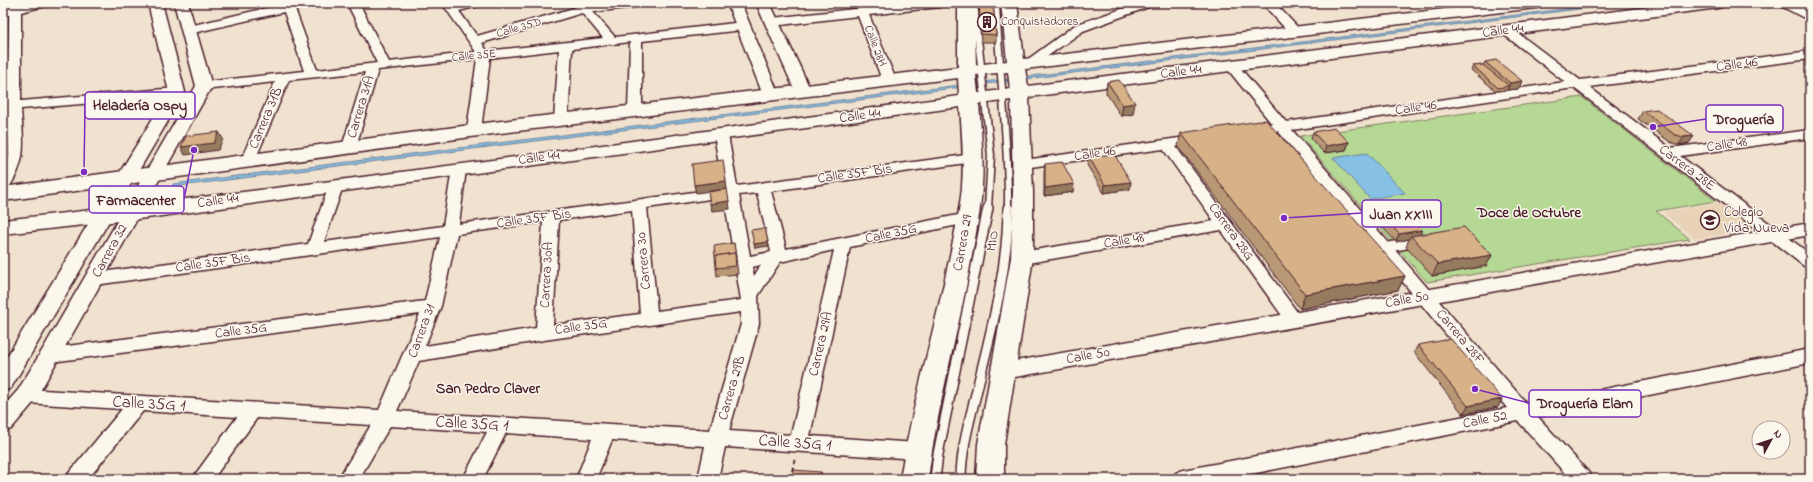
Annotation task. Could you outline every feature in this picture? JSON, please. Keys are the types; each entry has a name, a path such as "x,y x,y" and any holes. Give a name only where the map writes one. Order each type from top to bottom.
{"main road":[{"name":"Carrera 29","path":"914,479 918,451 951,306 968,218 977,98 966,3"},
{"path":"990,479 991,444 1022,258 1023,164 1011,93 1012,68 1009,3"},
{"name":"Calle 44","path":"3,194 349,146 635,111 768,86 803,91 888,80 1012,68 1296,33 1466,7 1536,3"},
{"name":"Calle 44","path":"3,227 102,216 335,186 721,135 1011,93 1718,3"}],"street":[{"path":"3,186 13,168 16,156 11,9 46,3"},
{"path":"14,106 177,92 155,3"},
{"path":"181,3 204,86"},
{"path":"189,30 307,3"},
{"name":"Carrera 31A","path":"349,146 379,67 353,3"},
{"path":"474,130 484,55 450,6 478,3"},
{"name":"Calle 35D","path":"474,41 581,6 635,3"},
{"path":"734,3 768,86 795,74"},
{"path":"763,3 803,91"},
{"path":"772,22 940,3"},
{"path":"1012,68 1079,28 1121,8 1150,3"},
{"path":"1268,3 1296,33"},
{"path":"1786,3 1810,17"},
{"path":"581,6 612,41"},
{"path":"288,7 312,74"},
{"name":"Calle 28H","path":"862,12 888,80"},
{"name":"Calle 35E","path":"204,86 744,26"},
{"name":"Carrera 28E","path":"1506,30 1810,262"},
{"path":"635,111 636,38"},
{"path":"561,120 566,46"},
{"name":"Calle 46","path":"1236,134 1577,84 1810,56"},
{"name":"Carrera 28F","path":"1231,66 1524,413 1582,479"},
{"name":"Carrera 31B","path":"248,160 284,77"},
{"name":"Carrera 32","path":"3,423 26,396 51,355 204,86"},
{"name":"Carrera 32","path":"3,382 177,92"},
{"name":"Calle 48","path":"1668,153 1810,134"},
{"name":"Carrera 29B","path":"708,479 717,438 750,324 749,300 721,135"},
{"name":"Calle 46","path":"1023,164 1213,137"},
{"name":"Carrera 28G","path":"1167,144 1294,320"},
{"name":"Calle 35F Bis","path":"94,279 973,158"},
{"name":"Carrera 31","path":"348,479 385,418 414,355 432,306 450,230 459,169"},
{"path":"314,249 335,186"},
{"path":"749,300 777,257 764,187"},
{"name":"Carrera 30","path":"639,204 649,318"},
{"name":"Carrera 30A","path":"544,333 551,216"},
{"name":"Calle 35G","path":"743,263 968,218"},
{"name":"Calle 48","path":"1022,258 1226,224"},
{"name":"Calle 50","path":"1004,371 1810,229"},
{"name":"Carrera 29A","path":"798,444 843,244"},
{"name":"Calle 35G","path":"414,355 544,333 649,318 749,300"},
{"name":"Calle 35G","path":"51,355 432,306"},
{"name":"Calle 52","path":"1183,479 1810,356"},
{"name":"Calle 35G 1","path":"26,396 918,451"},
{"path":"76,479 138,403"},
{"path":"202,479 252,410"},
{"path":"473,479 500,425"},
{"path":"586,479 605,432"}],"lane":[{"path":"974,3 974,72"},
{"path":"996,3 1012,68"},
{"name":"MIO","path":"961,479 961,457 990,337 1008,238 1011,93"},
{"name":"MIO","path":"935,479 938,454 987,216 991,155 977,98"},
{"path":"1384,248 1424,241"}],"shaded area":[{"name":"Colegio Vida Nueva","path":"1723,202 1758,229 1695,239 1662,212"}],"green space":[{"path":"1582,97 1716,201 1656,211 1690,239 1427,282 1300,136"}],"water":[{"path":"1612,3 1626,3 172,187 173,184"},
{"path":"1367,153 1405,193 1370,199 1333,158"}],"building":[{"name":"Conquistadores","path":"979,3 993,3 996,35 981,34"},
{"path":"1496,60 1522,81 1510,83 1485,62"},
{"path":"1483,65 1509,86 1498,88 1473,66"},
{"path":"1119,80 1135,103 1123,105 1107,82"},
{"path":"1657,109 1694,136 1684,137 1675,135 1643,111"},
{"path":"1266,120 1405,276 1305,294 1181,133"},
{"path":"1335,128 1349,142 1326,146 1313,132"},
{"path":"219,132 214,143 181,147 186,136"},
{"path":"1114,154 1131,182 1105,185 1089,157"},
{"path":"723,160 726,181 694,185 692,164"},
{"path":"1062,162 1074,184 1045,188 1045,164"},
{"path":"727,189 729,201 710,204 708,192"},
{"path":"1400,208 1422,230 1399,234 1379,212"},
{"path":"1464,227 1492,255 1438,264 1411,236"},
{"path":"765,228 768,242 754,244 751,230"},
{"path":"734,243 736,257 735,253 715,256 714,246"},
{"path":"735,253 736,266 716,268 715,256"},
{"path":"1451,339 1502,399 1468,406 1418,345"},
{"path":"793,470 821,472 820,479 792,479"}],"place":[{"name":"Conquistadores","path":"987,22"},
{"name":"Droguería","path":"1653,127"},
{"name":"Farmacenter","path":"194,150"},
{"name":"Heladería Ospy","path":"84,172"},
{"name":"Juan XXIII","path":"1284,218"},
{"name":"Colegio Vida Nueva","path":"1710,220"},
{"name":"Droguería Elam","path":"1475,389"}],"district":[{"name":"Doce de Octubre","path":"1529,213"},
{"name":"San Pedro Claver","path":"488,389"}]}
